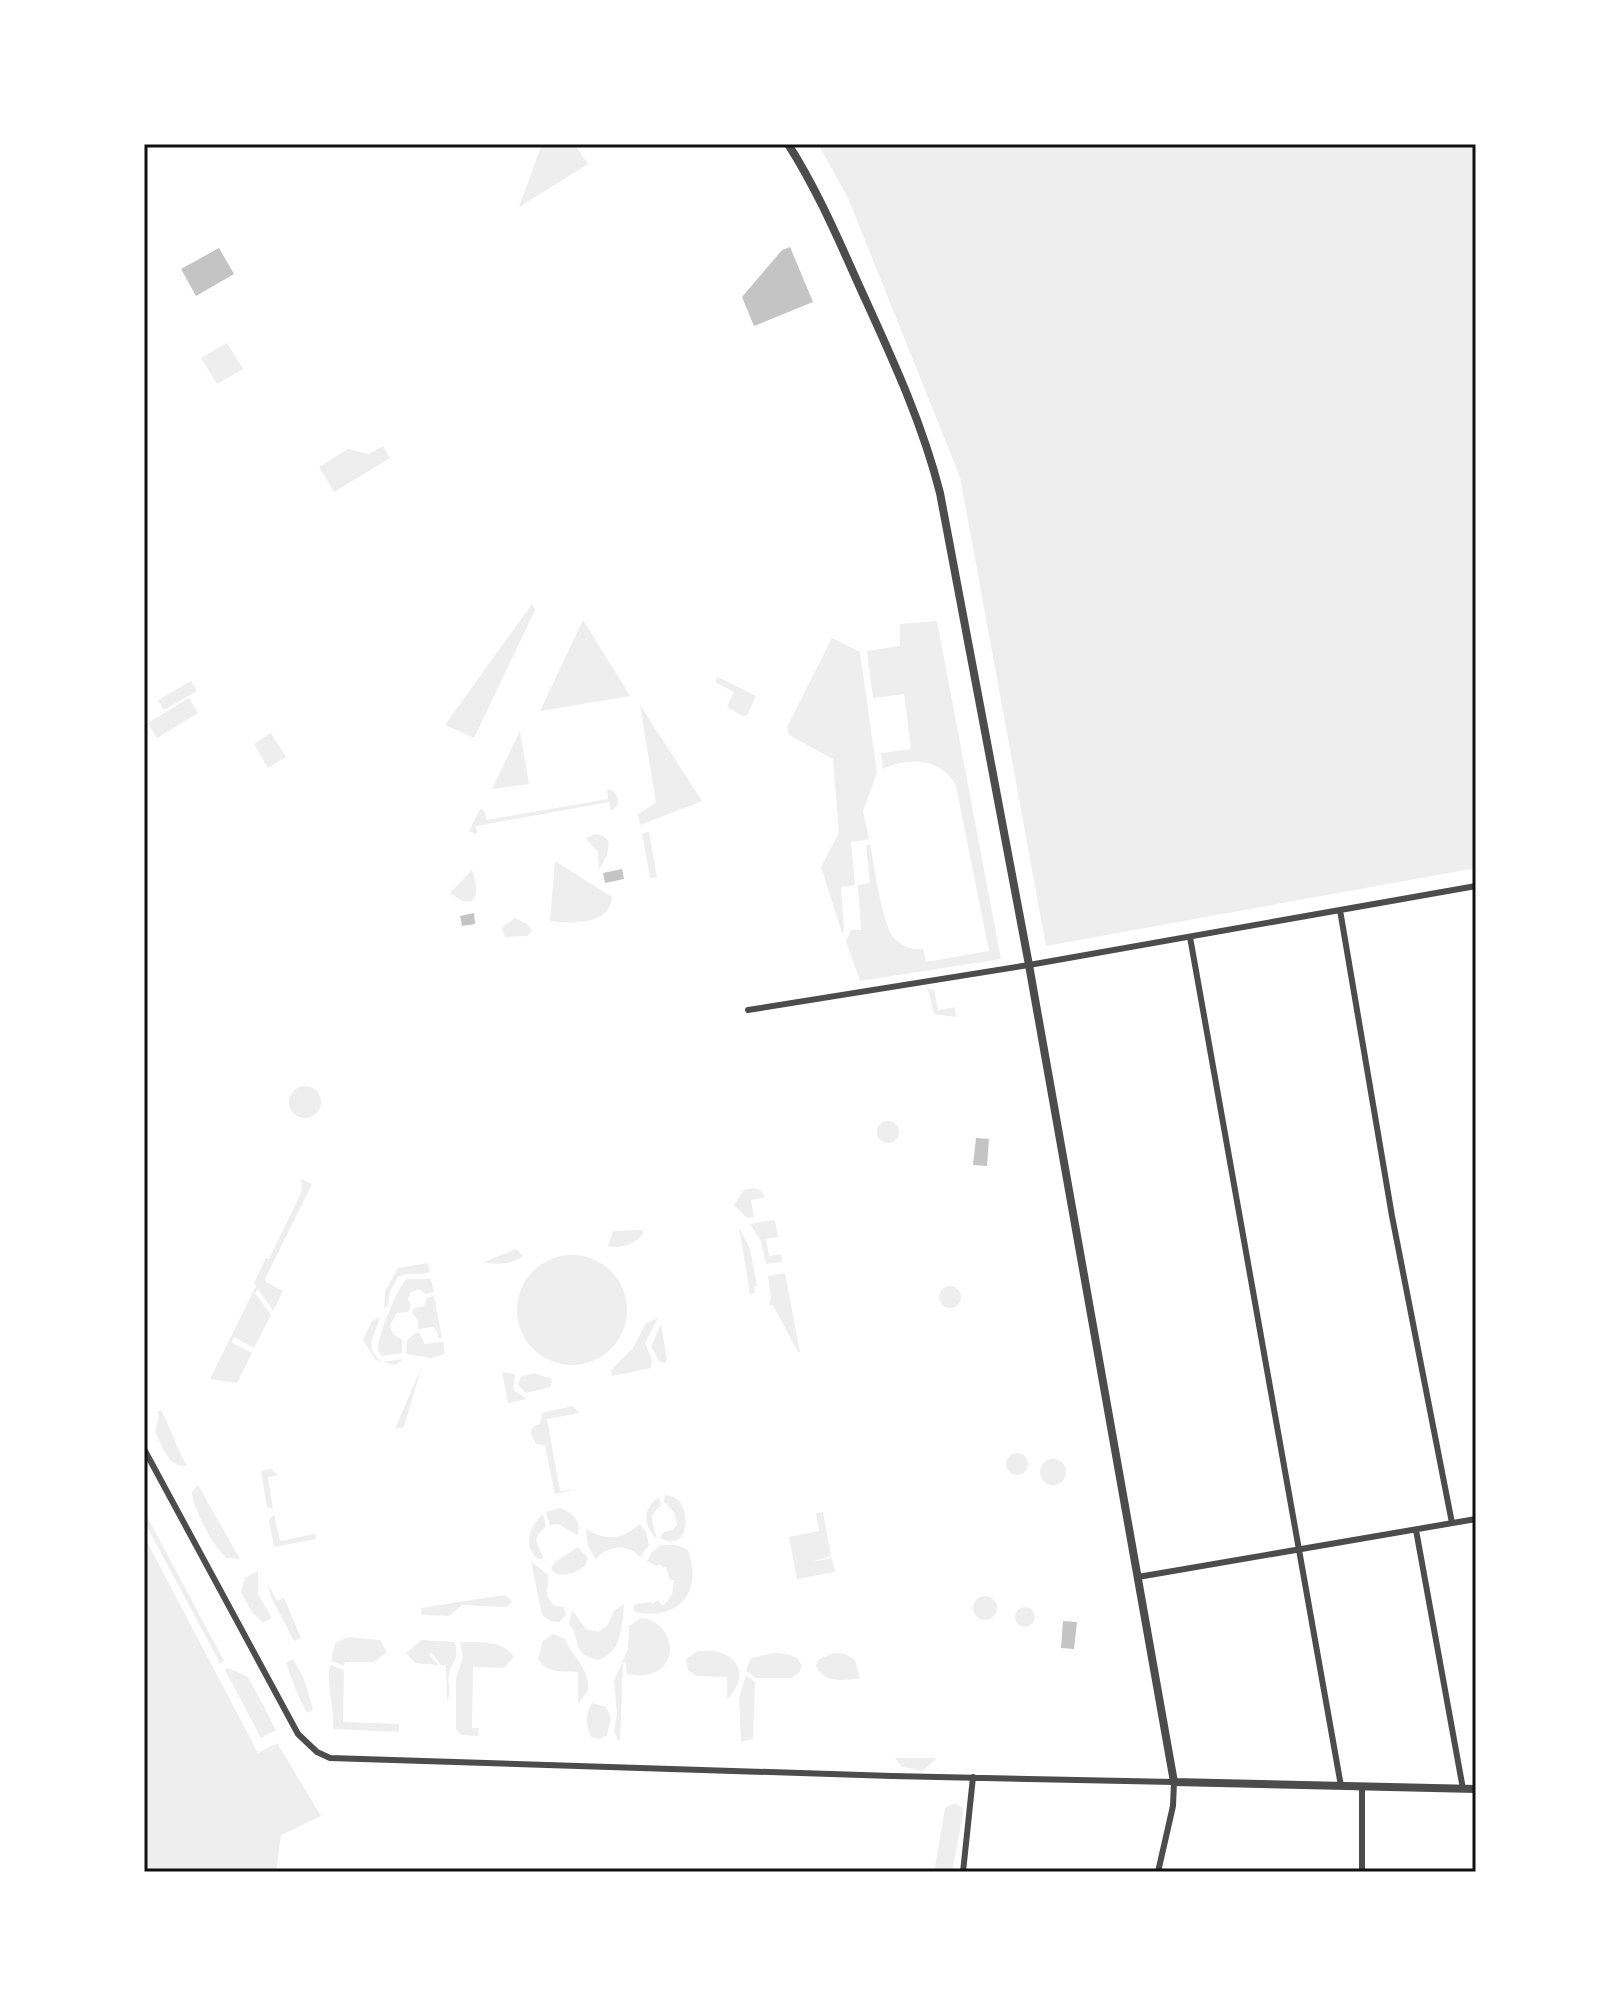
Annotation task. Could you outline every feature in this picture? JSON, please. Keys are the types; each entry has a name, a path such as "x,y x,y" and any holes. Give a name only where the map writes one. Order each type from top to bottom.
{"street":[{"path":"788,144 815,188 896,366 934,467 1029,965 1174,1782 1173,1806 1158,1872"},
{"path":"748,1010 1029,965 1476,886"},
{"path":"1340,910 1395,1231 1452,1523"},
{"path":"1190,937 1341,1786"},
{"path":"144,1449 298,1734 308,1745 330,1758 1476,1789"},
{"path":"1138,1577 1476,1519"},
{"path":"1416,1530 1463,1789"},
{"path":"963,1872 973,1777"},
{"path":"1362,1787 1362,1872"}],"shaded area":[{"path":"542,144 574,144 588,164 519,207"},
{"path":"818,144 1476,144 1476,868 1046,946 960,477 848,198"},
{"path":"227,343 243,369 217,384 201,358"},
{"path":"383,446 390,458 334,492 319,467 348,449 369,454"},
{"path":"532,604 535,610 474,738 445,725"},
{"path":"583,620 630,696 540,711"},
{"path":"937,621 1001,959 860,981 846,941 851,930 861,930 858,885 870,883 866,845 870,844 886,921 897,941 907,947 923,949 926,962 989,951 956,786 942,769 924,762 913,761 883,769 881,753 911,749 904,694 873,698 867,651 900,646 900,624"},
{"path":"832,638 860,652 877,773 863,811 869,839 851,842 855,885 841,887 842,933 821,867 839,833 833,759 789,735 787,727"},
{"path":"718,677 756,696 747,715 743,716 727,707 734,692 715,682"},
{"path":"191,681 197,691 164,710 158,700"},
{"path":"189,698 198,713 157,738 148,723"},
{"path":"640,705 702,801 640,825 638,814 656,803"},
{"path":"520,731 529,784 492,789"},
{"path":"271,733 286,757 268,768 254,744"},
{"path":"607,789 615,792 618,799 617,806 611,811 609,802 476,826 477,834 469,831 480,809 487,820 608,799"},
{"path":"649,832 657,877 650,878 642,833"},
{"path":"595,834 604,836 609,842 607,855 599,870 598,852 586,838"},
{"path":"555,861 612,897 605,913 588,921 550,921"},
{"path":"472,870 476,894 472,901 462,901 450,893"},
{"path":"515,918 527,924 532,931 527,936 505,937 502,928"},
{"path":"928,989 934,990 938,1010 955,1007 956,1017 934,1014"},
{"path":"305,1086 316,1091 321,1102 316,1113 305,1118 294,1113 289,1102 294,1091"},
{"path":"888,1121 899,1132 888,1143 877,1132"},
{"path":"301,1179 312,1184 265,1279 283,1291 273,1311 258,1289 255,1293 271,1315 254,1348 234,1337 231,1342 252,1353 237,1383 210,1379 256,1286 254,1283 266,1258 269,1259 302,1191"},
{"path":"754,1188 765,1197 751,1200 754,1217 747,1218 734,1205 744,1190"},
{"path":"775,1220 778,1237 766,1239 769,1256 781,1254 782,1262 766,1264 761,1241 750,1224"},
{"path":"739,1227 750,1249 757,1286 754,1287 755,1293 750,1294"},
{"path":"642,1230 643,1233 628,1245 608,1246 613,1231"},
{"path":"516,1249 523,1256 514,1261 499,1264 484,1262"},
{"path":"572,1255 593,1259 611,1271 623,1289 627,1310 623,1331 611,1349 593,1361 572,1365 551,1361 533,1349 521,1331 517,1310 521,1289 533,1271 551,1259"},
{"path":"428,1263 430,1272 398,1277 390,1291 388,1306 384,1309 385,1292 398,1268"},
{"path":"785,1273 800,1352 773,1305 769,1305 768,1276"},
{"path":"407,1279 431,1279 434,1292 426,1294 419,1289 411,1292 408,1312 397,1313 390,1325 393,1334 402,1340 402,1353 382,1356 378,1345 384,1325 398,1291"},
{"path":"950,1286 958,1289 961,1297 958,1305 950,1308 942,1305 939,1297 942,1289"},
{"path":"434,1296 442,1338 438,1338 433,1327 418,1329 418,1320 412,1313 414,1308 424,1306 427,1298"},
{"path":"380,1317 372,1346 381,1361 376,1360 363,1340 372,1321"},
{"path":"658,1318 645,1343 652,1360 651,1368 612,1376 611,1370 633,1348 646,1323"},
{"path":"661,1324 665,1363 659,1361 651,1346"},
{"path":"417,1332 425,1344 443,1342 445,1354 431,1358 406,1354 407,1340"},
{"path":"404,1359 395,1365 383,1362"},
{"path":"422,1366 404,1427 395,1429"},
{"path":"502,1372 515,1374 513,1390 527,1399 508,1403"},
{"path":"533,1373 552,1379 551,1387 526,1393 518,1385 521,1377"},
{"path":"573,1406 579,1413 547,1419 560,1491 578,1489 555,1494 545,1445 536,1444 530,1432 540,1424 542,1413"},
{"path":"161,1410 187,1466 170,1460 160,1443 155,1431 159,1416 157,1412"},
{"path":"1017,1453 1025,1456 1028,1464 1025,1472 1017,1475 1009,1472 1006,1464 1009,1456"},
{"path":"1053,1459 1062,1463 1066,1472 1062,1481 1053,1485 1044,1481 1040,1472 1044,1463"},
{"path":"271,1469 278,1475 268,1477 273,1509 267,1507 261,1471"},
{"path":"198,1485 240,1559 227,1558 205,1527 192,1492"},
{"path":"665,1495 682,1505 685,1529 677,1540 660,1538 677,1525 674,1512 664,1502"},
{"path":"659,1497 661,1506 652,1517 657,1539 649,1529 646,1518 653,1501"},
{"path":"560,1508 575,1518 579,1526 577,1535 558,1524 550,1525 546,1512"},
{"path":"144,1511 224,1661 220,1663 144,1521"},
{"path":"823,1512 831,1556 811,1562 832,1558 835,1572 797,1579 789,1537 819,1531 816,1513"},
{"path":"274,1514 280,1541 315,1534 316,1539 274,1547 269,1520"},
{"path":"543,1514 546,1527 536,1540 543,1558 539,1559 530,1549 529,1536"},
{"path":"640,1524 649,1545 640,1557 630,1549 618,1548 606,1551 596,1559 588,1546 586,1529 600,1536 613,1537 627,1533"},
{"path":"144,1536 258,1753 277,1743 321,1816 281,1835 276,1872 144,1872"},
{"path":"661,1545 677,1545 688,1550 692,1565 689,1590 684,1600 664,1612 635,1612 633,1607 636,1604 652,1604 658,1600 663,1606 672,1595 674,1580 670,1580 666,1567 647,1561"},
{"path":"578,1547 588,1558 585,1566 567,1574 554,1572 551,1568 555,1562"},
{"path":"531,1561 548,1575 547,1595 551,1602 564,1607 566,1615 559,1622 542,1615"},
{"path":"258,1571 258,1594 272,1618 263,1623 252,1612 241,1592 245,1578"},
{"path":"268,1584 277,1601 284,1598 301,1638 294,1641 271,1597"},
{"path":"505,1595 512,1601 507,1607 462,1605 449,1616 422,1615 421,1608"},
{"path":"980,1596 990,1596 997,1603 997,1613 990,1620 980,1620 973,1613 973,1603"},
{"path":"624,1604 619,1638 612,1651 598,1660 583,1654 569,1624 572,1610 586,1629 598,1632 607,1626 614,1611"},
{"path":"1025,1607 1032,1610 1035,1617 1032,1624 1025,1627 1018,1624 1015,1617 1018,1610"},
{"path":"641,1618 660,1626 666,1633 670,1651 662,1668 647,1675 627,1674 626,1662 623,1662 618,1740 614,1731 617,1714 614,1681 628,1649 629,1626"},
{"path":"553,1634 565,1639 584,1669 588,1691 578,1704 578,1672 550,1669 538,1658 543,1641"},
{"path":"348,1637 380,1640 387,1653 373,1662 345,1662 344,1666 331,1661 335,1643"},
{"path":"421,1640 455,1642 456,1657 449,1674 447,1701 446,1665 441,1665 432,1653 429,1654 438,1665 415,1663 406,1653"},
{"path":"460,1642 497,1645 514,1657 504,1668 473,1667 472,1728 479,1728 478,1736 462,1735 456,1729 456,1678 463,1657"},
{"path":"698,1651 727,1655 737,1666 737,1686 727,1699 727,1677 696,1676 688,1670 686,1659"},
{"path":"774,1653 788,1654 798,1659 802,1666 799,1673 791,1678 756,1678 746,1671 751,1658"},
{"path":"834,1653 845,1654 855,1660 860,1678 835,1680 819,1672 816,1666 819,1659"},
{"path":"293,1659 304,1679 313,1709 307,1713 286,1663"},
{"path":"330,1665 344,1670 343,1722 399,1724 399,1732 333,1729"},
{"path":"228,1668 248,1677 276,1730 261,1738 225,1670"},
{"path":"746,1675 755,1682 753,1739 741,1742 739,1698"},
{"path":"592,1703 606,1707 611,1718 607,1735 600,1739 591,1737 588,1728 587,1715"},
{"path":"895,1758 937,1758 923,1771 902,1767"},
{"path":"954,1803 962,1807 963,1814 952,1872 934,1872 945,1808"}],"building":[{"path":"790,247 813,302 754,326 742,297 782,250"},
{"path":"219,248 234,274 196,296 181,269"},
{"path":"622,869 624,879 605,883 603,873"},
{"path":"474,913 475,924 462,926 460,916"},
{"path":"976,1138 989,1139 987,1166 973,1165"},
{"path":"1063,1621 1077,1622 1074,1649 1061,1648"}]}
